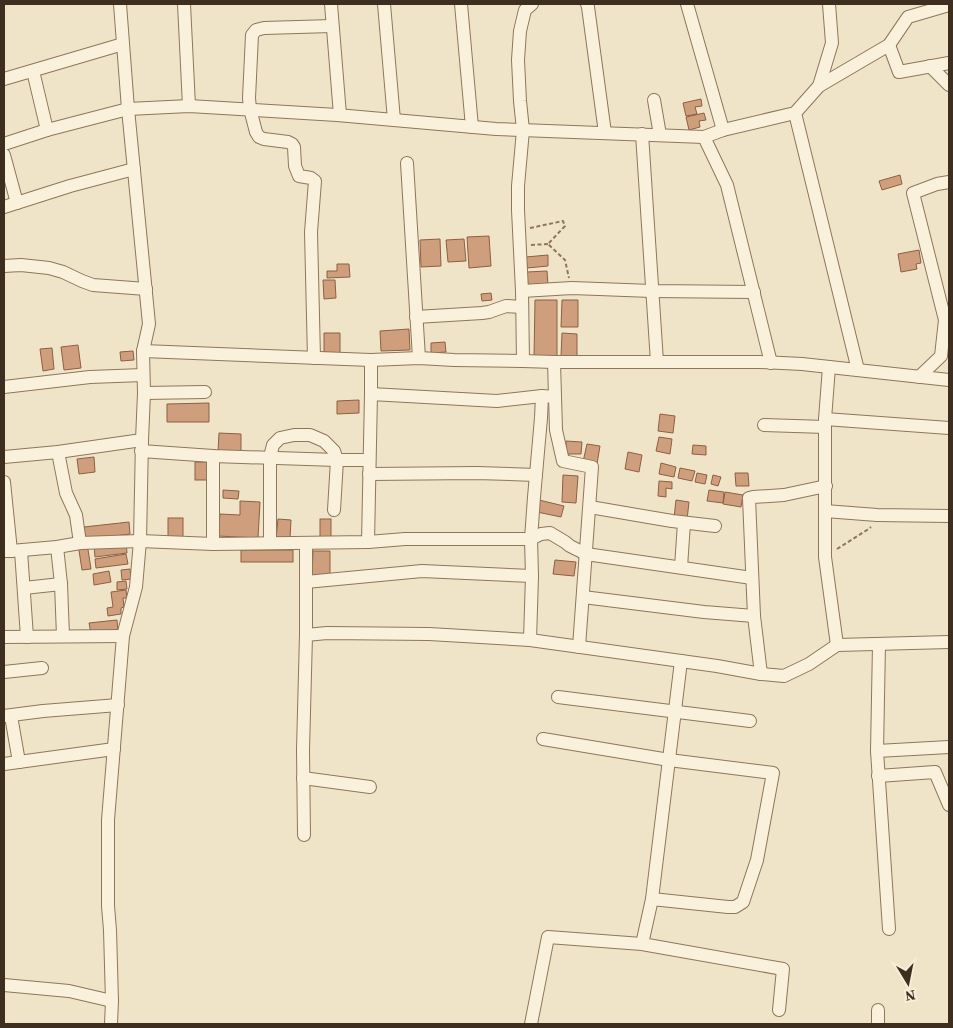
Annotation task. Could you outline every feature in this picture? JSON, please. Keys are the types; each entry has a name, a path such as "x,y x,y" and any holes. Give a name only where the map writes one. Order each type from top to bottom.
{"street":[{"path":"111,1024 108,820 123,636 136,587 140,541 141,446 144,393 143,351 149,324 128,109 120,4"},
{"path":"184,4 189,106"},
{"path":"331,4 340,115"},
{"path":"384,4 394,120"},
{"path":"461,4 472,127"},
{"path":"523,361 518,186 523,130 518,60 520,31 525,10 532,4"},
{"path":"587,4 605,133"},
{"path":"687,4 723,130"},
{"path":"819,86 832,43 829,4"},
{"path":"4,144 47,130 128,109 189,106 340,115 523,130 704,136 795,113 819,86 889,45 908,17 949,4"},
{"path":"314,358 311,232 314,181 311,178 299,176 296,172 294,147 292,144 258,137 250,110 252,35 256,30 264,28 332,26"},
{"path":"4,79 123,44"},
{"path":"889,45 899,72 949,63"},
{"path":"930,66 949,85"},
{"path":"33,71 47,130"},
{"path":"654,100 660,135"},
{"path":"795,113 858,370"},
{"path":"642,134 657,362"},
{"path":"704,136 727,185 772,363"},
{"path":"4,155 17,202"},
{"path":"407,163 419,358"},
{"path":"4,207 134,169"},
{"path":"919,377 941,356 947,319 913,193 937,184 949,182"},
{"path":"4,266 21,265 49,268 93,285 146,289"},
{"path":"522,291 572,288 652,292 754,292"},
{"path":"416,317 482,313 506,306 522,307"},
{"path":"143,351 371,360 419,358 554,362 802,364 949,380"},
{"path":"368,542 371,360"},
{"path":"554,362 556,430 563,461 592,467 579,647"},
{"path":"829,367 825,423 825,557 836,645"},
{"path":"4,387 90,377 143,375"},
{"path":"144,393 205,392"},
{"path":"371,394 497,402 542,396 555,397"},
{"path":"530,640 531,539 542,396"},
{"path":"764,425 825,423 949,428"},
{"path":"270,542 270,457 273,445 280,438 294,435 310,435 324,441 334,451 337,460 334,510"},
{"path":"4,457 141,446 213,456 370,460"},
{"path":"58,452 66,493 76,515 80,542"},
{"path":"213,456 213,544"},
{"path":"369,474 477,472 536,475"},
{"path":"4,482 12,551 24,588 27,637"},
{"path":"761,674 754,616 749,498 784,495 826,486"},
{"path":"590,507 684,523 715,526"},
{"path":"825,511 877,515 949,516"},
{"path":"681,567 684,523"},
{"path":"12,551 57,547 80,542 140,541 213,544 368,542 405,539 531,539 541,534 550,533 586,554 752,578"},
{"path":"304,835 303,750 306,543"},
{"path":"57,547 61,584 63,636"},
{"path":"306,582 422,571 532,576"},
{"path":"24,588 61,584"},
{"path":"583,597 704,612 754,616"},
{"path":"306,635 327,633 429,634 530,640 784,676 809,664 836,645 949,642"},
{"path":"4,637 123,636"},
{"path":"879,644 877,751 889,928"},
{"path":"642,944 652,899 681,661"},
{"path":"4,672 42,668"},
{"path":"558,697 750,721"},
{"path":"19,762 7,716 118,705"},
{"path":"543,740 669,760 773,773 757,860 743,902 736,907 728,907 652,899"},
{"path":"877,751 949,747"},
{"path":"4,764 114,749"},
{"path":"878,776 935,772 949,805"},
{"path":"303,778 370,787"},
{"path":"531,1024 548,937 642,944 784,969 779,1010"},
{"path":"4,985 69,991 112,1001"},
{"path":"878,1010 878,1024"}],"path":[{"path":"519,230 563,221 565,226 548,244 520,246"},
{"path":"548,244 564,260 572,288"},
{"path":"825,557 867,530 874,524 877,515"}],"building":[{"path":"701,99 702,106 695,107 697,114 686,116 683,103"},
{"path":"704,113 706,120 699,121 700,127 689,130 686,117"},
{"path":"900,175 902,184 882,190 879,181"},
{"path":"489,236 491,266 469,268 467,237"},
{"path":"440,239 441,266 421,267 420,240"},
{"path":"464,239 466,261 448,262 446,240"},
{"path":"919,250 921,263 916,264 917,269 901,272 898,254"},
{"path":"548,255 548,266 527,268 526,257"},
{"path":"337,264 349,264 350,277 327,278 327,271 337,271"},
{"path":"547,271 548,285 528,287 527,272"},
{"path":"323,280 335,280 336,298 324,299"},
{"path":"491,293 492,300 482,301 481,294"},
{"path":"535,300 557,300 557,359 534,359"},
{"path":"562,300 578,300 578,327 561,327"},
{"path":"409,329 410,350 381,351 380,331"},
{"path":"324,333 340,333 340,355 324,356"},
{"path":"562,333 577,334 577,356 561,356"},
{"path":"445,342 446,352 431,353 431,343"},
{"path":"78,345 81,368 64,370 61,347"},
{"path":"52,348 54,369 43,371 40,349"},
{"path":"133,351 134,360 121,361 120,352"},
{"path":"359,400 359,413 337,414 337,401"},
{"path":"209,403 209,422 167,422 167,404"},
{"path":"660,414 675,416 673,433 658,431"},
{"path":"219,433 241,434 241,453 218,452"},
{"path":"659,437 672,439 670,454 656,451"},
{"path":"566,441 582,442 581,454 566,454"},
{"path":"587,444 600,446 597,464 583,462"},
{"path":"693,445 706,446 706,455 692,454"},
{"path":"628,452 642,455 639,472 625,469"},
{"path":"94,457 95,472 79,474 77,459"},
{"path":"195,462 208,462 208,480 195,480"},
{"path":"661,463 676,467 674,477 659,474"},
{"path":"680,468 695,471 692,481 678,478"},
{"path":"697,473 707,475 705,484 695,482"},
{"path":"735,473 748,473 749,486 736,486"},
{"path":"563,475 578,476 576,503 562,502"},
{"path":"713,475 721,477 718,486 711,484"},
{"path":"659,481 672,482 672,489 666,488 666,497 658,496"},
{"path":"223,490 239,491 238,499 223,498"},
{"path":"709,490 724,492 723,503 707,501"},
{"path":"725,492 743,495 741,507 723,504"},
{"path":"539,500 564,506 561,517 537,512"},
{"path":"676,500 689,502 687,520 674,518"},
{"path":"240,501 260,502 258,538 218,536 220,514 240,515"},
{"path":"168,518 183,518 183,539 168,539"},
{"path":"278,519 291,520 290,539 276,538"},
{"path":"320,519 331,519 331,540 320,540"},
{"path":"129,522 130,534 85,540 84,527"},
{"path":"126,542 127,553 95,557 94,546"},
{"path":"87,543 91,569 82,570 78,544"},
{"path":"241,550 293,550 293,562 241,562"},
{"path":"313,551 330,551 330,578 312,578"},
{"path":"126,554 128,564 96,568 95,559"},
{"path":"555,560 576,562 574,576 553,574"},
{"path":"130,569 131,579 122,580 121,570"},
{"path":"109,571 111,582 94,585 93,574"},
{"path":"126,581 127,589 117,590 117,582"},
{"path":"126,590 127,598 123,598 124,607 121,608 121,614 108,616 107,608 113,607 111,592"},
{"path":"117,620 118,631 91,634 89,623"}]}
